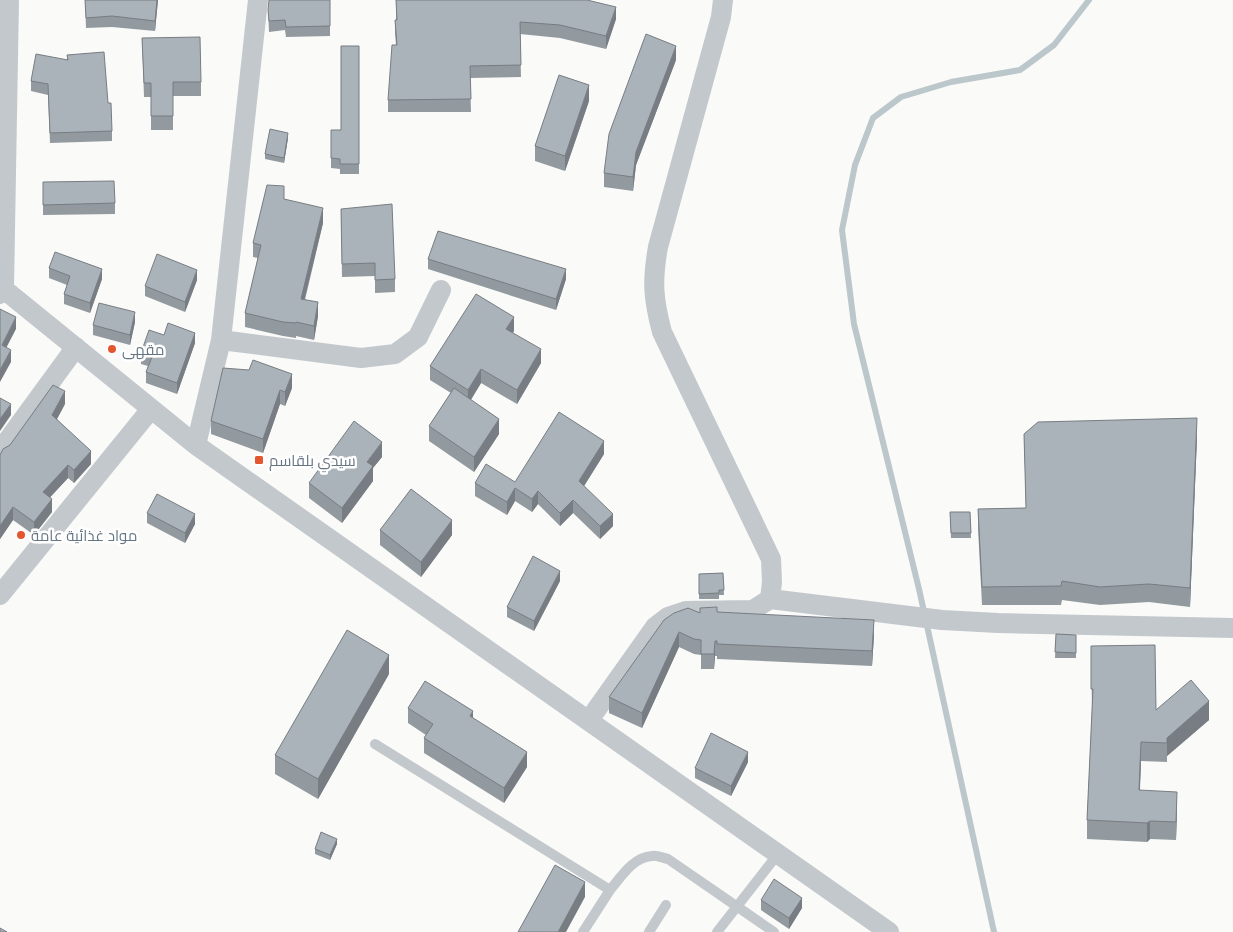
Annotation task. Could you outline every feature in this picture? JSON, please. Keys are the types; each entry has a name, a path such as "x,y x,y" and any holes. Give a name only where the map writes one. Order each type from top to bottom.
{"street":[{"path":"9,0 1,289 76,347 196,446 889,932"},
{"path":"196,446 222,340 258,0"},
{"path":"722,0 721,17 658,247 654,274 655,304 662,332 771,559 772,582 770,599"},
{"path":"222,340 362,358 395,354 418,337 441,290"},
{"path":"0,451 7,429 76,347"},
{"path":"0,595 151,409"},
{"path":"589,720 655,627 668,617 686,611 753,610 770,599 942,620 1233,628"}],"lane":[{"path":"375,744 610,890"},
{"path":"717,932 778,854"},
{"path":"583,932 610,890 630,866 638,860 652,856 668,859 774,932"},
{"path":"649,932 666,905"}],"building":[{"path":"85,0 157,0 155,21 112,16 86,18"},
{"path":"269,0 330,0 330,26 286,27 285,20 269,21"},
{"path":"396,0 587,0 616,7 606,36 560,25 520,22 521,65 470,66 471,99 388,100 392,45 397,45"},
{"path":"646,34 676,46 636,152 633,177 604,173 609,134"},
{"path":"200,37 201,82 173,82 173,116 151,116 151,83 144,83 142,38"},
{"path":"341,46 359,46 359,164 340,164 340,159 331,158 331,130 341,130"},
{"path":"104,52 108,103 111,103 112,131 50,133 48,84 31,81 36,54 68,60 67,55"},
{"path":"559,75 589,85 565,156 535,146"},
{"path":"270,129 288,133 284,158 265,154"},
{"path":"114,181 115,203 43,205 43,182"},
{"path":"267,185 284,186 284,199 323,208 301,299 318,302 314,326 296,322 283,322 245,313 261,245 253,243"},
{"path":"392,204 395,279 375,280 375,263 342,264 341,209"},
{"path":"438,231 566,269 556,299 428,259"},
{"path":"55,252 102,269 90,303 64,294 70,276 49,268"},
{"path":"157,254 197,270 185,302 145,286"},
{"path":"476,294 514,317 506,329 541,349 517,390 481,369 468,390 430,366"},
{"path":"99,303 135,312 130,335 93,325"},
{"path":"0,309 16,317 2,345 11,350 0,370"},
{"path":"168,323 195,333 177,383 146,372 152,357 141,353 149,330 164,335"},
{"path":"253,360 292,374 285,392 280,390 263,439 211,421 223,368 249,370"},
{"path":"53,385 65,391 52,415 91,451 74,470 68,465 43,492 52,499 34,522 13,507 0,526 0,455 3,449 10,445"},
{"path":"454,388 499,419 474,457 429,426"},
{"path":"0,398 11,404 0,419"},
{"path":"559,412 604,441 579,481 613,514 600,526 573,500 560,513 538,491 532,499 515,488 507,502 475,483 486,464 515,482"},
{"path":"1197,418 1190,588 1149,584 1100,587 1062,581 1061,586 982,587 978,509 1026,508 1024,434 1038,422"},
{"path":"354,421 382,442 367,462 373,466 342,508 309,483"},
{"path":"411,489 452,520 421,562 380,530"},
{"path":"157,494 195,514 185,533 147,513"},
{"path":"950,512 970,512 971,533 951,533"},
{"path":"533,556 560,571 534,621 507,607"},
{"path":"723,573 724,590 719,590 719,593 699,594 699,574"},
{"path":"717,607 717,612 874,620 872,651 717,644 717,641 715,641 714,654 701,654 701,640 679,632 642,713 609,697 664,620 674,613 688,608 700,613 700,608"},
{"path":"347,630 389,655 318,779 275,755"},
{"path":"1056,634 1076,635 1076,653 1055,652"},
{"path":"1155,645 1156,710 1191,680 1209,701 1167,738 1167,743 1141,742 1139,790 1177,792 1176,822 1150,821 1147,823 1087,820 1093,689 1091,689 1091,646"},
{"path":"425,681 473,711 470,716 527,752 504,788 424,738 433,724 408,708"},
{"path":"711,733 748,752 731,786 695,768"},
{"path":"321,832 337,839 330,855 315,849"},
{"path":"555,865 585,882 558,932 518,932"},
{"path":"774,879 802,898 789,918 761,900"}],"waterway":[{"path":"994,932 919,589 854,324 842,230 855,165 873,118 901,97 951,82 1020,70 1054,45 1089,0"}],"place":[{"name":"مقهى","path":"112,349"},
{"name":"سيدي بلقاسم","path":"259,460"},
{"name":"مواد غذائية عامة","path":"21,535"}]}
